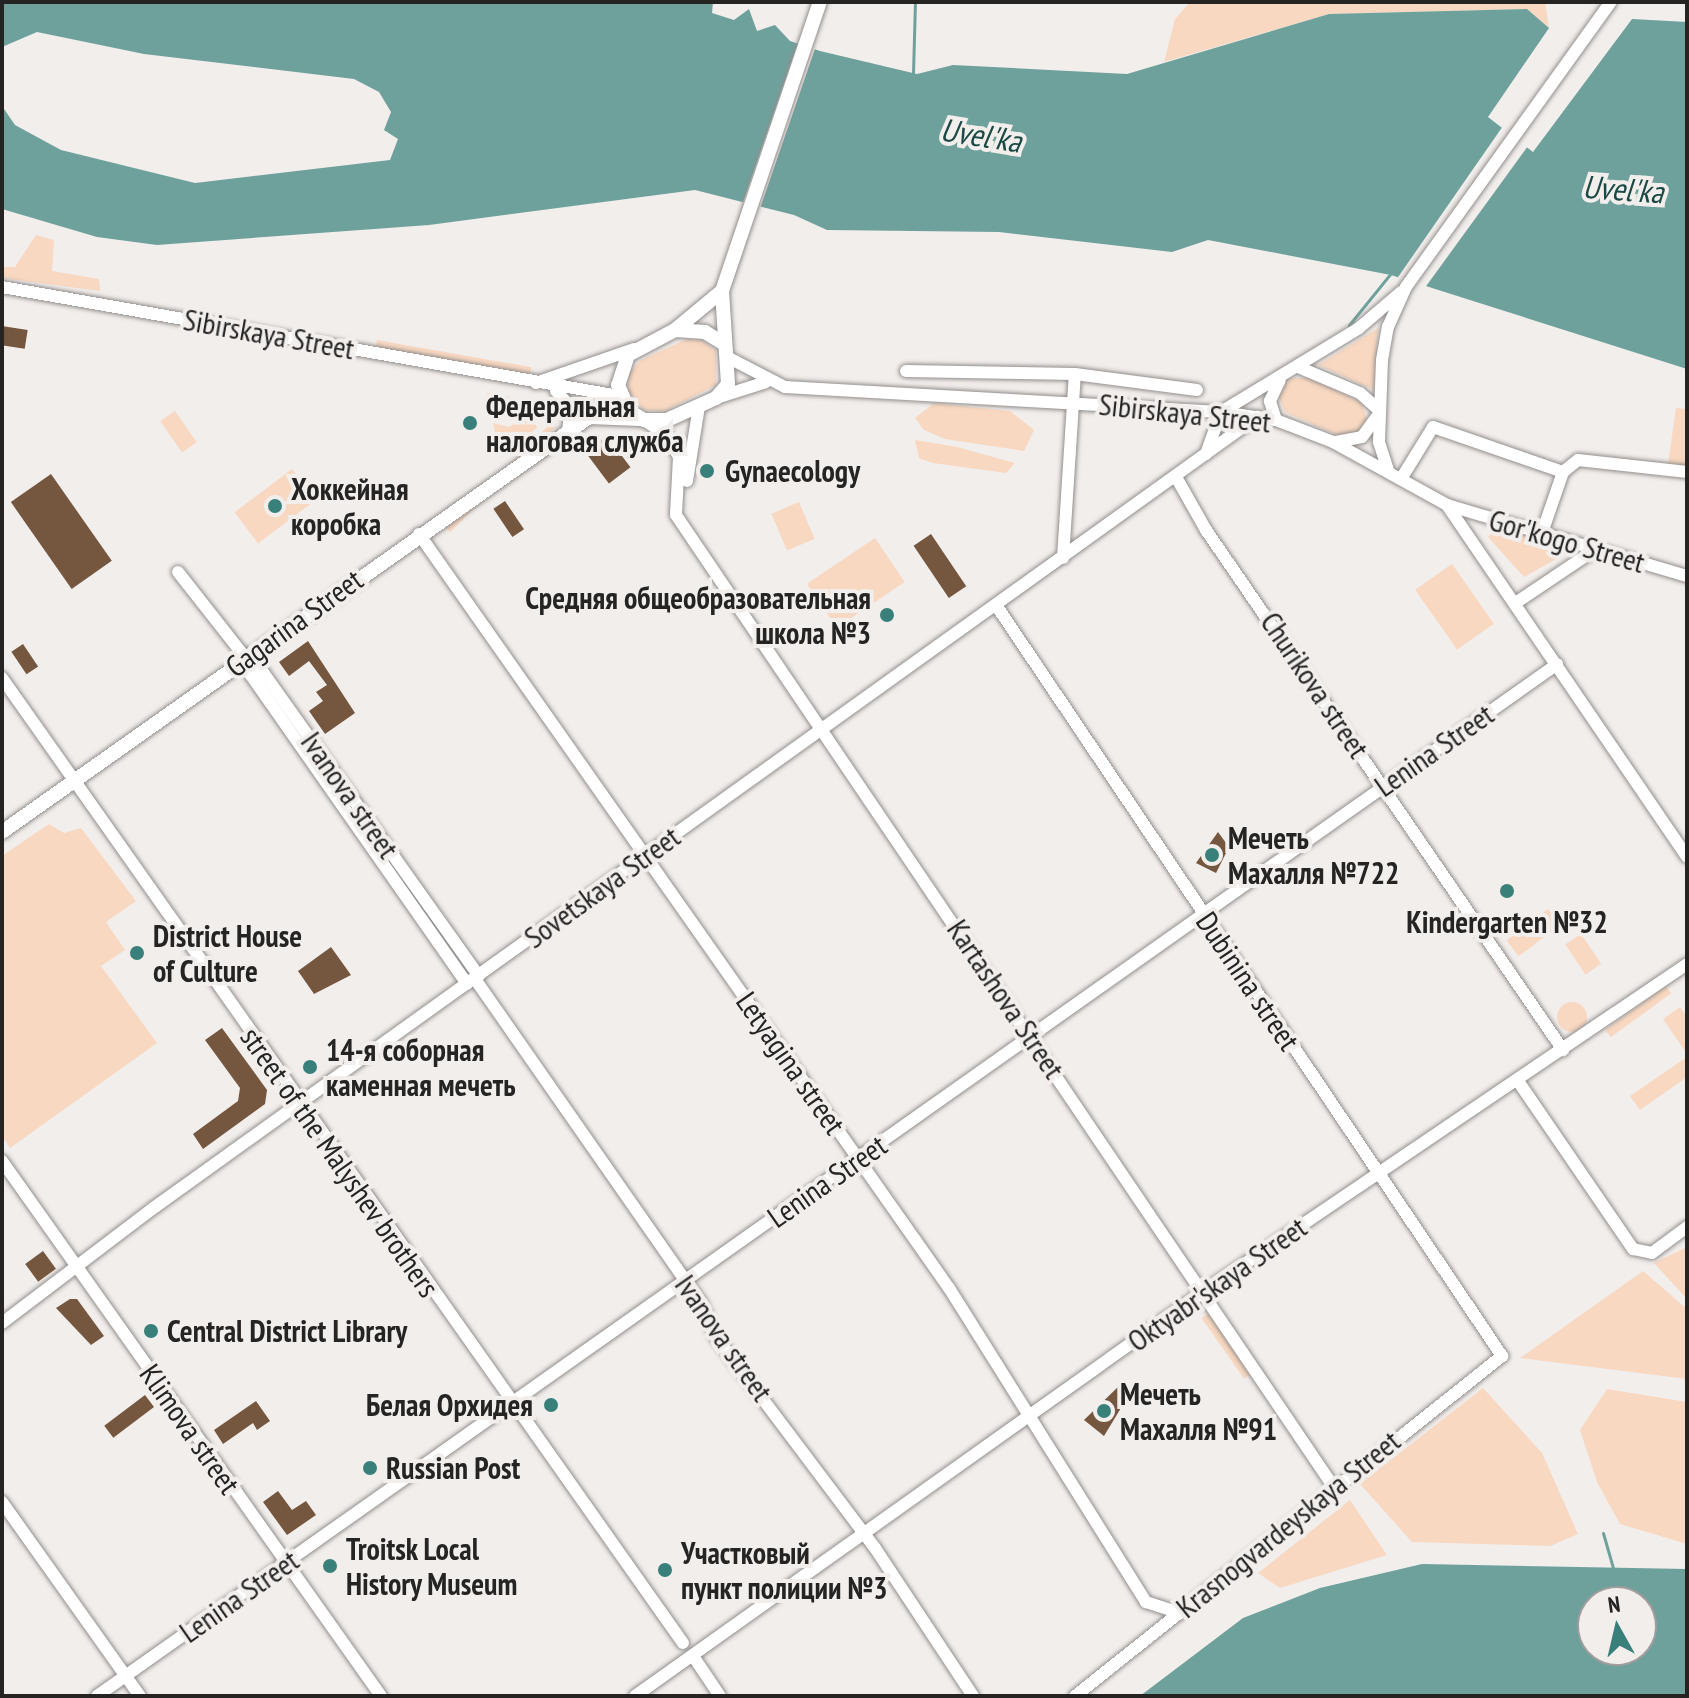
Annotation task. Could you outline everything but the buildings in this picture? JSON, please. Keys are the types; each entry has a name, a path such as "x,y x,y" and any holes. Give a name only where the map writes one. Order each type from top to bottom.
{"main road":[{"path":"588,417 667,420 716,398 730,379 722,291 811,38 820,2"},
{"path":"644,420 619,396 620,373 634,349 675,330 722,291"},
{"path":"675,330 705,332 726,351"},
{"name":"Gagarina Street","path":"2,832 419,534 619,396"}],"street":[{"path":"1388,471 1378,411 1385,338 1406,287 1611,2"},
{"name":"Sibirskaya Street","path":"2,287 550,387 619,396"},
{"path":"1205,456 1221,412 1298,367 1406,287"},
{"name":"Sibirskaya Street","path":"536,383 634,349"},
{"name":"Sibirskaya Street","path":"726,351 766,382"},
{"path":"1298,367 1360,393 1378,411"},
{"path":"906,371 1075,374 1197,390"},
{"path":"1063,558 1075,374"},
{"path":"1276,420 1271,394 1284,375"},
{"name":"Sibirskaya Street","path":"716,398 766,382 1221,412 1276,420 1333,442 1447,505 1517,602 1687,857"},
{"path":"550,387 571,407 568,432"},
{"path":"678,518 699,406"},
{"path":"1333,442 1362,437 1378,411"},
{"name":"Sovetskaya Street","path":"2,1323 299,1103 1257,417"},
{"path":"644,420 666,435 679,457 678,518"},
{"path":"1401,479 1433,427 1563,472"},
{"path":"1542,533 1563,472 1578,460 1687,472"},
{"name":"Churikova street","path":"1176,477 1206,530 1563,1050"},
{"name":"Gor'kogo Street","path":"1447,505 1687,576"},
{"name":"Kartashova Street","path":"678,518 824,728 1333,1486"},
{"name":"Letyagina street","path":"419,534 860,1159 1032,1413 1146,1602 1147,1638"},
{"path":"1517,602 1596,549"},
{"name":"Ivanova street","path":"178,572 245,657 473,979 685,1281 716,1337 760,1389 973,1696"},
{"name":"Dubinina street","path":"996,605 1376,1174 1502,1356"},
{"name":"Lenina Street","path":"97,1696 1557,664"},
{"name":"street of the Malyshev brothers","path":"2,678 73,783 683,1643"},
{"name":"Oktyabr'skaya Street","path":"635,1696 1203,1292 1687,964"},
{"path":"1518,1081 1633,1249 1645,1255 1687,1227"},
{"name":"Klimova street","path":"2,1161 381,1696"},
{"name":"Krasnogvardeyskaya Street","path":"1075,1696 1333,1486 1502,1356"},
{"path":"2,1502 140,1696"},
{"path":"1146,1602 1180,1613"},
{"path":"693,1656 720,1696"}],"shaded area":[{"path":"1190,2 1545,2 1549,28 1527,9 1329,14 1164,62 1175,19"},
{"path":"36,235 54,240 52,271 99,279 100,291 2,278 2,267 15,267"},
{"path":"1378,328 1374,390 1318,365"},
{"path":"687,339 703,340 716,351 716,385 665,411 644,410 628,391 629,372 641,360"},
{"path":"377,340 532,367 530,377 375,350"},
{"path":"1289,378 1310,378 1361,402 1367,419 1359,434 1344,438 1285,412 1278,395"},
{"path":"487,393 527,400 530,410 506,408 492,419"},
{"path":"934,403 1010,411 1034,430 1024,451 945,439 924,430 915,418"},
{"path":"1676,408 1687,409 1687,467 1668,464"},
{"path":"175,411 197,442 182,452 160,421"},
{"path":"532,414 537,428 500,453 493,423 509,427"},
{"path":"552,422 556,426 450,532 446,528"},
{"path":"915,440 957,447 1015,463 1006,473 933,463 919,458"},
{"name":"Хоккейная коробка","path":"292,469 315,500 258,543 234,512"},
{"path":"799,502 815,539 787,551 771,514"},
{"path":"1499,526 1563,544 1567,553 1524,577 1488,537"},
{"path":"875,538 905,582 837,628 807,584"},
{"path":"1452,564 1494,624 1457,650 1415,590"},
{"path":"49,824 64,833 81,828 136,901 106,922 125,950 101,966 157,1043 10,1148 2,1136 2,856"},
{"path":"1548,909 1560,925 1519,956 1506,940"},
{"path":"1581,934 1601,964 1585,974 1565,945"},
{"path":"1666,986 1671,993 1611,1037 1605,1030"},
{"path":"1572,1002 1578,1003 1586,1011 1586,1023 1578,1031 1572,1032 1566,1031 1558,1023 1557,1017 1558,1011 1566,1003"},
{"path":"1680,1007 1687,1017 1687,1054 1663,1019"},
{"path":"1687,1057 1687,1077 1640,1110 1630,1096"},
{"path":"1687,1247 1687,1299 1654,1263"},
{"path":"1643,1271 1687,1309 1687,1379 1520,1358"},
{"path":"1209,1313 1251,1374 1244,1379 1202,1318"},
{"path":"1483,1388 1542,1453 1578,1534 1550,1546 1412,1542 1360,1484"},
{"path":"1607,1389 1687,1402 1687,1544 1620,1524 1597,1482 1580,1430"},
{"path":"1350,1500 1387,1555 1280,1588 1258,1573"}],"water":[{"name":"Uvel'ka","path":"2,2 713,2 712,13 734,20 749,9 757,31 775,25 790,41 917,74 953,65 1127,74 1329,14 1527,9 1549,28 1488,117 1533,152 1632,19 1687,22 1687,369 1391,275 1208,240 1172,252 999,232 827,230 794,215 695,190 429,225 157,245 97,237 2,209 2,106 15,125 61,150 195,183 390,160 398,139 384,130 391,112 379,92 354,79 144,54 37,32 2,47"},
{"path":"1422,1564 1687,1569 1687,1696 1140,1696 1243,1618 1320,1588"}],"pier":[{"path":"799,40 816,46 760,209 743,204"},
{"path":"1503,126 1528,146 1424,289 1396,280"}],"waterway":[{"path":"913,73 915,2"},
{"path":"1352,329 1349,325 1391,273"},
{"path":"1603,1533 1613,1568"}],"place":[{"name":"Федеральная налоговая служба","path":"470,423"},
{"name":"Gynaecology","path":"707,471"},
{"name":"Хоккейная коробка","path":"275,506"},
{"name":"Средняя общеобразовательная школа №3","path":"887,615"},
{"name":"Мечеть Махалля №722","path":"1212,855"},
{"name":"Kindergarten №32","path":"1507,891"},
{"name":"District House of Culture","path":"137,953"},
{"name":"14-я соборная каменная мечеть","path":"310,1067"},
{"name":"Central District Library","path":"151,1331"},
{"name":"Белая Орхидея","path":"551,1405"},
{"name":"Мечеть Махалля №91","path":"1104,1411"},
{"name":"Russian Post","path":"370,1468"},
{"name":"Troitsk Local History Museum","path":"330,1566"},
{"name":"Участковый пункт полиции №3","path":"665,1570"}]}
